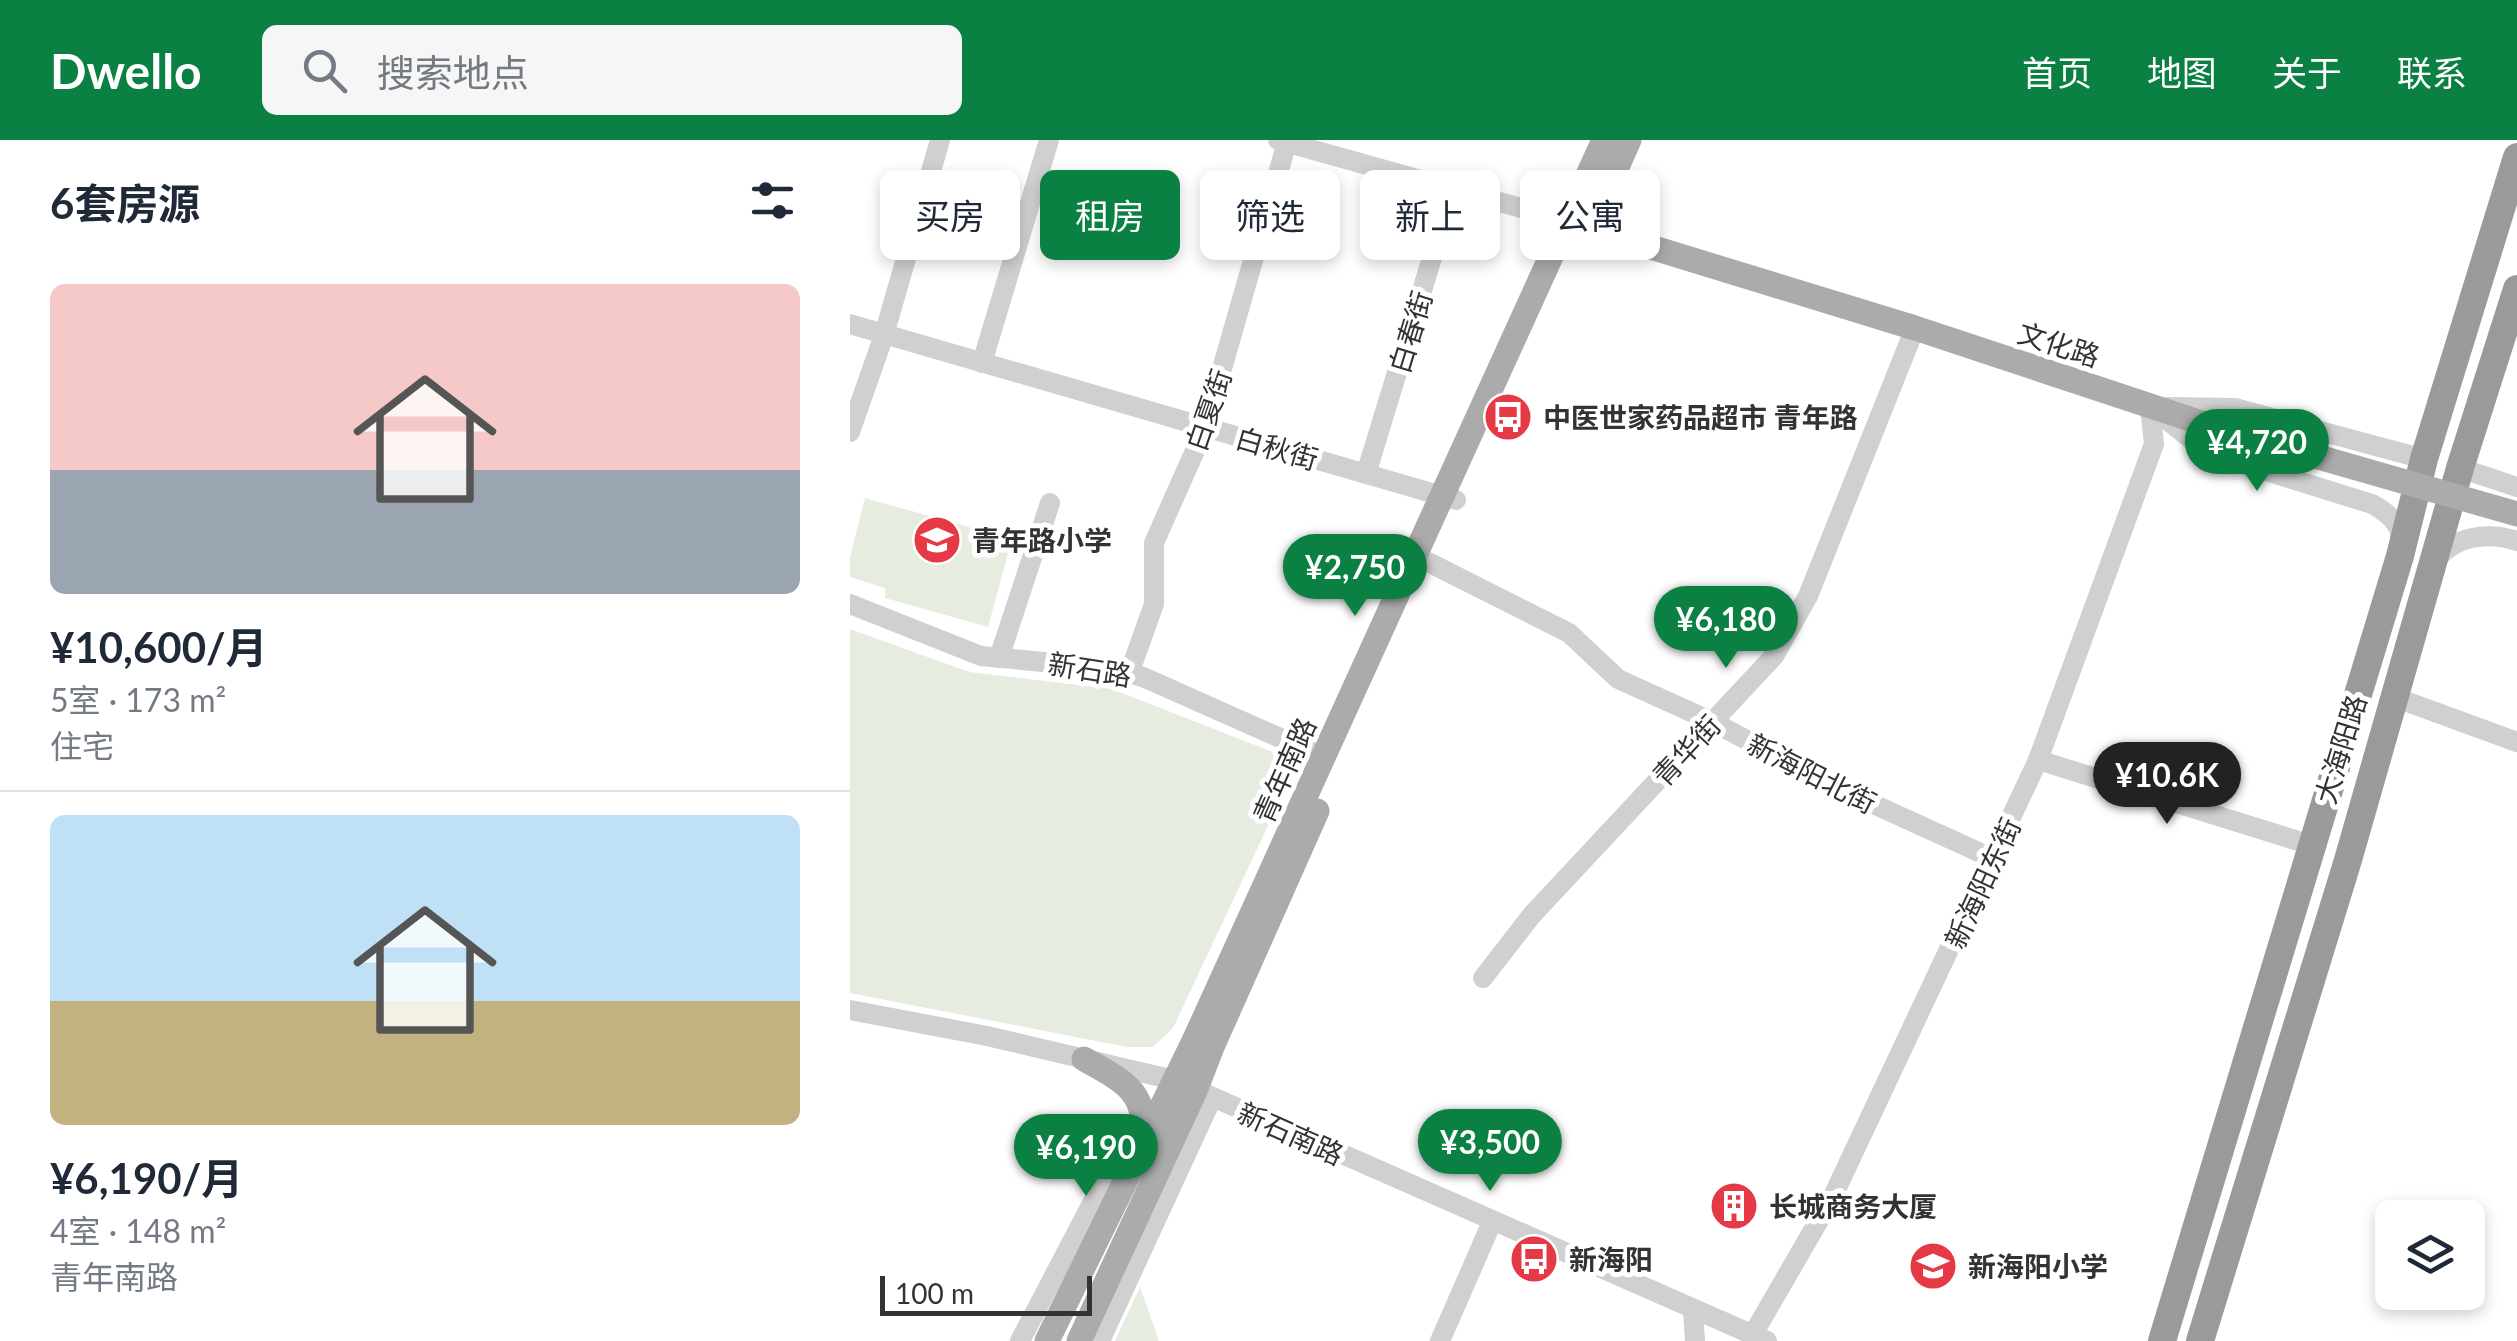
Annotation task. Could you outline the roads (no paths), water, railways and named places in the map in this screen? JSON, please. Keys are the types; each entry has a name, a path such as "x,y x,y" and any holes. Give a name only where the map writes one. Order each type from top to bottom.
{"highway":[{"name":"大海阳路","path":"2162,1341 2517,157"},
{"name":"大海阳路","path":"2200,1341 2348,860 2460,468 2517,288"}],"main road":[{"path":"1594,170 1604,140"},
{"path":"1616,170 1629,140"},
{"name":"文化路","path":"1660,250 1915,328 2217,428 2517,514"},
{"name":"青年南路","path":"1079,1341 1323,757 1559,260"},
{"name":"青年南路","path":"1047,1341 1140,1150 1212,1046 1428,562 1449,498"},
{"path":"1084,1058 1128,1088 1140,1101 1178,1097"}],"street":[{"path":"850,432 884,334 940,140"},
{"path":"982,363 1049,140"},
{"path":"1282,141 1385,170"},
{"name":"白夏街","path":"1129,674 1154,604 1154,543 1206,428 1282,141"},
{"name":"白春街","path":"1366,474 1431,260"},
{"name":"白秋街","path":"850,324 1449,498"},
{"name":"青华街","path":"1483,978 1531,916 1774,656 1808,596 1915,328"},
{"path":"2150,407 2235,408 2424,458"},
{"path":"2150,407 2208,453 2385,511 2401,534 2400,556"},
{"name":"新海阳东街","path":"1760,1339 1994,859 2038,760 2154,444 2150,407"},
{"path":"2460,468 2517,487"},
{"path":"999,658 1050,503"},
{"path":"2433,564 2442,552 2461,540 2491,535 2517,541"},
{"name":"新海阳北街","path":"1428,562 1569,633 1618,679 1712,722 1827,783 1994,859"},
{"name":"新石路","path":"850,604 981,656 1106,668 1129,674 1323,757"},
{"path":"2394,697 2517,742"},
{"path":"2038,760 2310,846"},
{"name":"新石南路","path":"850,1010 1084,1058 1492,1222 1760,1339"},
{"path":"1020,1341 1133,1126 1178,1097"},
{"path":"1100,1341 1178,1097"},
{"path":"1440,1341 1492,1222"},
{"path":"1693,1310 1696,1341"}],"place":[{"name":"中医世家药品超市 青年路","path":"1508,417"},
{"name":"青年路小学","path":"937,540"},
{"name":"长城商务大厦","path":"1734,1206"},
{"name":"新海阳","path":"1534,1259"},
{"name":"新海阳小学","path":"1933,1266"}]}
